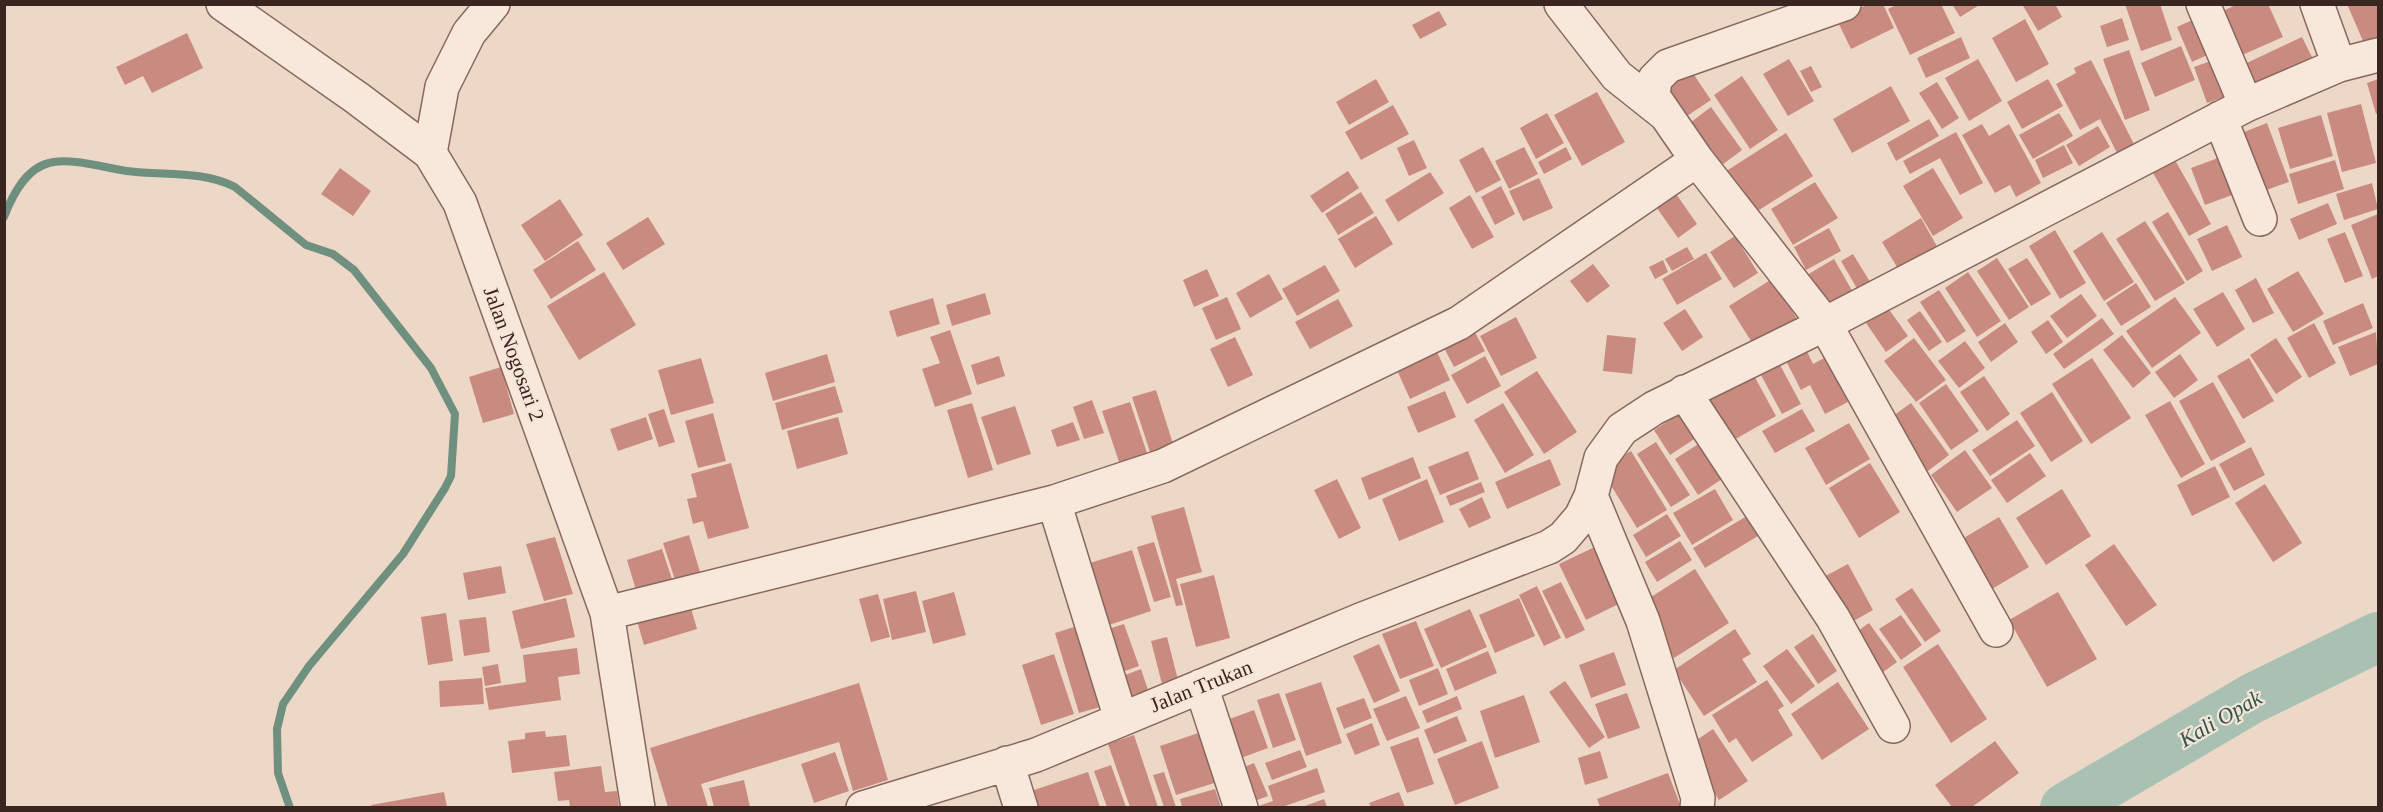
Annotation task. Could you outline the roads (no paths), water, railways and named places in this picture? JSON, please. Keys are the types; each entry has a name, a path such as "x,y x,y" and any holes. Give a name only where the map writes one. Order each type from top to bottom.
{"street":[{"name":"Jalan Nogosari 2","path":"223,4 357,98 430,153 460,203 607,613 638,807"},
{"path":"430,153 442,87 470,33 492,4"},
{"path":"1561,4 1617,76 1668,117"},
{"path":"1844,4 1668,66 1655,79 1653,96 1697,160 1825,324 1996,630"},
{"path":"2203,4 2260,219"},
{"path":"2317,4 2340,65"},
{"name":"Jalan Trukan","path":"863,807 1036,755 1358,621 1535,554 1563,538 1581,517 1591,496 1600,458 1622,429 1684,392 1825,324 2233,112 2340,65 2379,55"},
{"path":"607,613 1054,502 1163,466 1459,322 1697,160"},
{"path":"1684,392 1833,618 1893,726"},
{"path":"1591,496 1643,621 1698,798 1697,807"},
{"path":"1054,502 1121,719"},
{"path":"1201,686 1241,807"},
{"path":"1007,763 1021,807"}],"waterway":[{"path":"4,217 15,192 26,177 41,166 57,161 77,162 127,171 196,176 235,187 306,245 333,254 354,270 431,368 455,414 451,476 445,488 403,554 309,666 283,704 277,729 278,773 290,808"},
{"name":"Kali Opak","path":"2065,808 2253,698 2378,637"}]}
